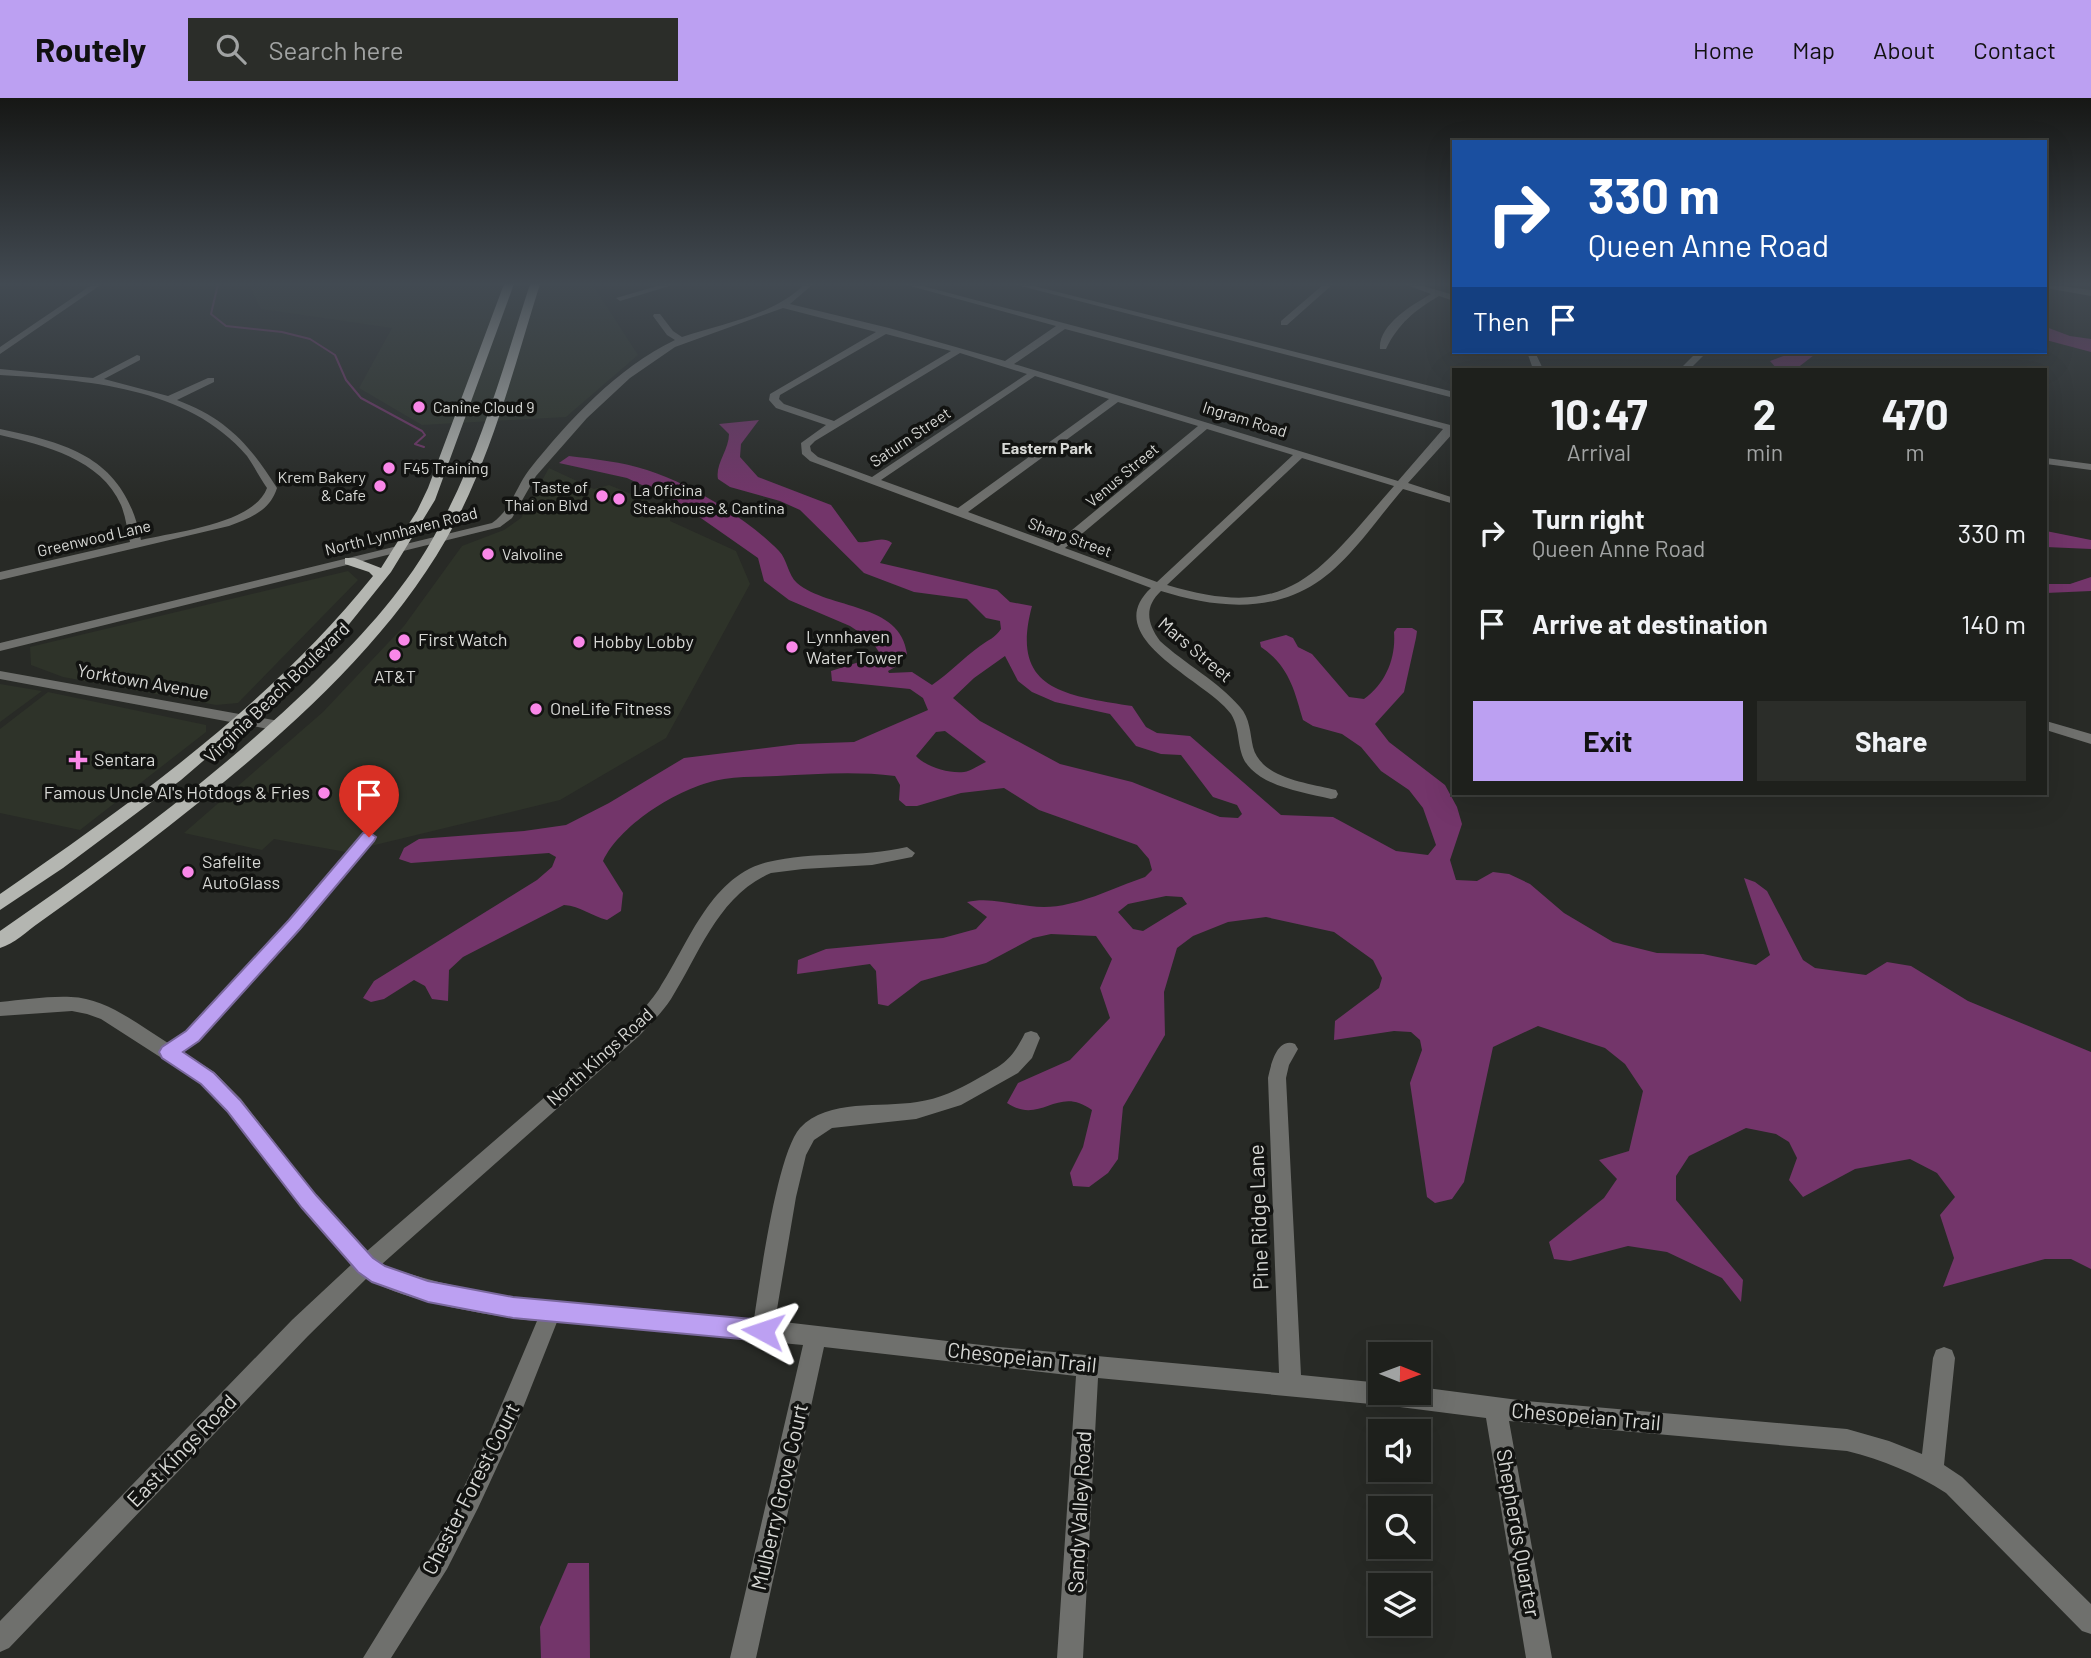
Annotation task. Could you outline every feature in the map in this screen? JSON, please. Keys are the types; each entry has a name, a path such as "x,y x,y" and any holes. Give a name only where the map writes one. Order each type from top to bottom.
{"main road":[{"name":"Virginia Beach Boulevard","path":"0,941 148,835 279,726 366,638 412,582 439,540 469,481 481,403 492,357"},
{"name":"Virginia Beach Boulevard","path":"0,903 130,812 243,720 318,648 400,549 481,403 502,357"},
{"path":"350,561 374,569 380,576"}],"street":[{"name":"North Lynnhaven Road","path":"0,648 489,527 506,519 533,472 595,405 643,363 654,357"},
{"path":"835,425 780,406 774,400 775,394 840,357"},
{"name":"Sharp Street","path":"948,357 808,442 806,452 814,458 959,513 1160,587 1197,597 1227,601 1265,600 1294,593 1321,575 1452,428"},
{"name":"Ingram Road","path":"982,357 1452,500"},
{"path":"1007,364 1018,357"},
{"path":"1184,357 1452,428"},
{"path":"1304,357 1452,394"},
{"path":"94,381 137,358"},
{"path":"0,372 94,381 168,400 211,380"},
{"name":"Saturn Street","path":"873,481 1034,373"},
{"path":"959,513 1117,398"},
{"name":"Greenwood Lane","path":"0,576 195,531 250,513 267,500 272,488 260,463 241,442 208,418 168,400"},
{"name":"Venus Street","path":"1057,548 1205,425"},
{"path":"0,432 64,450 102,473 125,502 136,544"},
{"name":"Mars Street","path":"1300,454 1145,602 1140,612 1140,622 1148,637 1229,702 1242,721 1248,752 1256,766 1331,794"},
{"path":"2047,461 2091,467"},
{"name":"Yorktown Avenue","path":"0,675 279,726"},
{"path":"2047,725 2091,738"},
{"path":"168,1052 192,1036 295,925 369,837"},
{"name":"North Kings Road","path":"366,1265 591,1058 652,1011 713,914 746,878 769,868 793,864 872,861 907,853"},
{"name":"Chesopeian Trail","path":"0,1009 72,1004 89,1007 107,1014 208,1078 234,1105 309,1202 366,1265 379,1274 428,1291 474,1302 551,1312 816,1335 1496,1409 1847,1440 1886,1450 1932,1470 1954,1485 2091,1622"},
{"path":"763,1331 779,1225 798,1152 809,1131 816,1125 841,1117 927,1109 950,1101 1014,1067 1023,1058 1031,1038"},
{"name":"Pine Ridge Lane","path":"1289,1049 1276,1078 1290,1385"},
{"name":"East Kings Road","path":"0,1639 290,1338 366,1265"},
{"name":"Chester Forest Court","path":"376,1658 418,1594 461,1518 521,1389 551,1312"},
{"name":"Mulberry Grove Court","path":"743,1658 816,1335"},
{"path":"1932,1470 1944,1358"},
{"name":"Sandy Valley Road","path":"1070,1658 1088,1366"},
{"name":"Shepherds Quarter","path":"1496,1409 1539,1658"}],"shaded area":[{"path":"376,357 636,357 566,417 422,425 359,388"},
{"path":"1781,357 1812,357 1797,368 1776,368 1770,361"},
{"path":"759,420 741,444 740,457 758,477 831,505 858,542 884,540 892,543 880,563 997,590 1010,602 1032,606 1027,634 1029,656 1036,672 1049,684 1085,698 1132,706 1146,727 1157,733 1190,736 1281,815 1333,817 1396,851 1428,855 1436,845 1423,808 1409,790 1381,771 1361,747 1342,734 1313,726 1303,720 1289,679 1278,662 1261,647 1260,642 1286,635 1293,638 1298,647 1312,654 1349,697 1364,699 1384,678 1391,660 1394,632 1397,628 1412,628 1417,631 1404,692 1375,724 1389,742 1445,785 1457,807 1462,824 1450,860 1456,880 1477,881 1493,872 1509,874 1530,884 1564,913 1613,942 1657,953 1703,954 1756,965 1770,955 1744,878 1767,891 1803,960 1815,968 1866,975 1887,962 1911,966 1968,1001 2091,1052 2091,1269 2071,1259 2045,1259 1943,1287 1954,1258 1940,1215 1955,1197 1937,1173 1910,1159 1855,1169 1803,1197 1789,1180 1797,1158 1789,1142 1776,1134 1746,1128 1689,1156 1676,1176 1676,1200 1743,1280 1741,1302 1722,1278 1667,1252 1628,1246 1570,1261 1554,1259 1549,1242 1604,1198 1617,1179 1599,1160 1629,1151 1643,1091 1625,1064 1605,1048 1538,1026 1493,1047 1464,1182 1452,1199 1435,1203 1427,1197 1410,1083 1422,1050 1420,1040 1411,1032 1394,1031 1334,1040 1335,1021 1379,988 1382,978 1373,960 1334,932 1266,917 1228,922 1193,936 1177,948 1164,992 1165,1035 1123,1107 1118,1159 1108,1173 1089,1187 1073,1186 1070,1173 1083,1147 1092,1110 1080,1103 1069,1101 1030,1110 1019,1109 1007,1103 1018,1083 1070,1060 1110,1018 1100,988 1112,959 1096,936 1051,934 1033,938 986,963 921,981 888,1006 878,1004 876,971 870,964 797,974 798,960 826,949 943,938 976,929 987,917 967,902 986,900 1034,907 1069,904 1145,877 1152,870 1149,859 1137,845 1039,810 1004,788 961,793 917,806 906,806 899,800 900,785 895,776 822,774 737,777 708,783 690,789 655,808 638,820 612,847 603,861 623,893 621,911 607,920 564,905 463,957 449,970 448,1001 432,999 425,986 414,980 384,999 371,1002 363,998 374,981 537,880 552,867 556,857 549,853 411,863 399,859 404,848 419,839 566,825 609,803 684,758 798,744 854,742 928,710 923,698 910,689 832,681 831,671 881,655 871,640 850,626 789,600 764,581 758,558 678,502 627,478 559,463 569,456 647,470 699,493 735,515 779,551 797,583 811,592 878,616 892,625 902,637 907,654 897,666 888,671 889,673 912,672 932,685 1001,629 1000,621 986,618 967,599 914,592 864,573 800,510 780,501 730,487 718,479 718,468 729,434 719,424","holes":["1005,656 1018,681 1032,692 1055,702 1110,714 1136,746 1161,754 1181,755 1213,797 1237,805 1242,814 1238,818 1220,817 1132,782 1060,764 980,721 953,698 974,678","945,731 986,762 964,772 945,770 925,763 916,756 936,732","1166,896 1182,897 1187,904 1143,931 1133,929 1118,912 1128,904"]},
{"path":"549,468 594,489 609,485 671,510 670,521 736,551 750,584 666,738 560,800 346,852 274,839 262,850 184,833 323,712 404,626 462,546 504,530 521,518"},
{"path":"2047,531 2091,540 2091,549 2047,547"},
{"path":"348,571 358,580 238,703 216,705 63,677 31,665 30,647"},
{"path":"2091,577 2091,591 2047,593 2047,584 2070,584"},
{"path":"0,684 42,691 0,722"},
{"path":"48,692 206,725 206,732 80,830 0,813 0,729"},
{"path":"568,1563 589,1563 590,1658 541,1658 540,1627"}],"waterway":[{"path":"336,357 346,380 361,398 422,431 425,435 415,444 424,447"}],"place":[{"name":"Canine Cloud 9","path":"419,407"},
{"name":"F45 Training","path":"389,468"},
{"name":"Krem Bakery & Cafe","path":"380,486"},
{"name":"Taste of Thai on Blvd","path":"602,496"},
{"name":"La Oficina Steakhouse & Cantina","path":"619,499"},
{"name":"Valvoline","path":"488,554"},
{"name":"First Watch","path":"404,640"},
{"name":"Hobby Lobby","path":"579,642"},
{"name":"Lynnhaven Water Tower","path":"792,647"},
{"name":"AT&T","path":"395,655"},
{"name":"OneLife Fitness","path":"536,709"},
{"name":"Sentara","path":"78,760"},
{"name":"Famous Uncle Al's Hotdogs & Fries","path":"324,793"},
{"name":"Safelite AutoGlass","path":"188,872"}],"district":[{"name":"Eastern Park","path":"1047,448"}],"route":[{"path":"369,837 295,925 192,1036 168,1052 208,1078 234,1105 309,1202 366,1265 379,1274 428,1291 513,1308 763,1331"}]}
